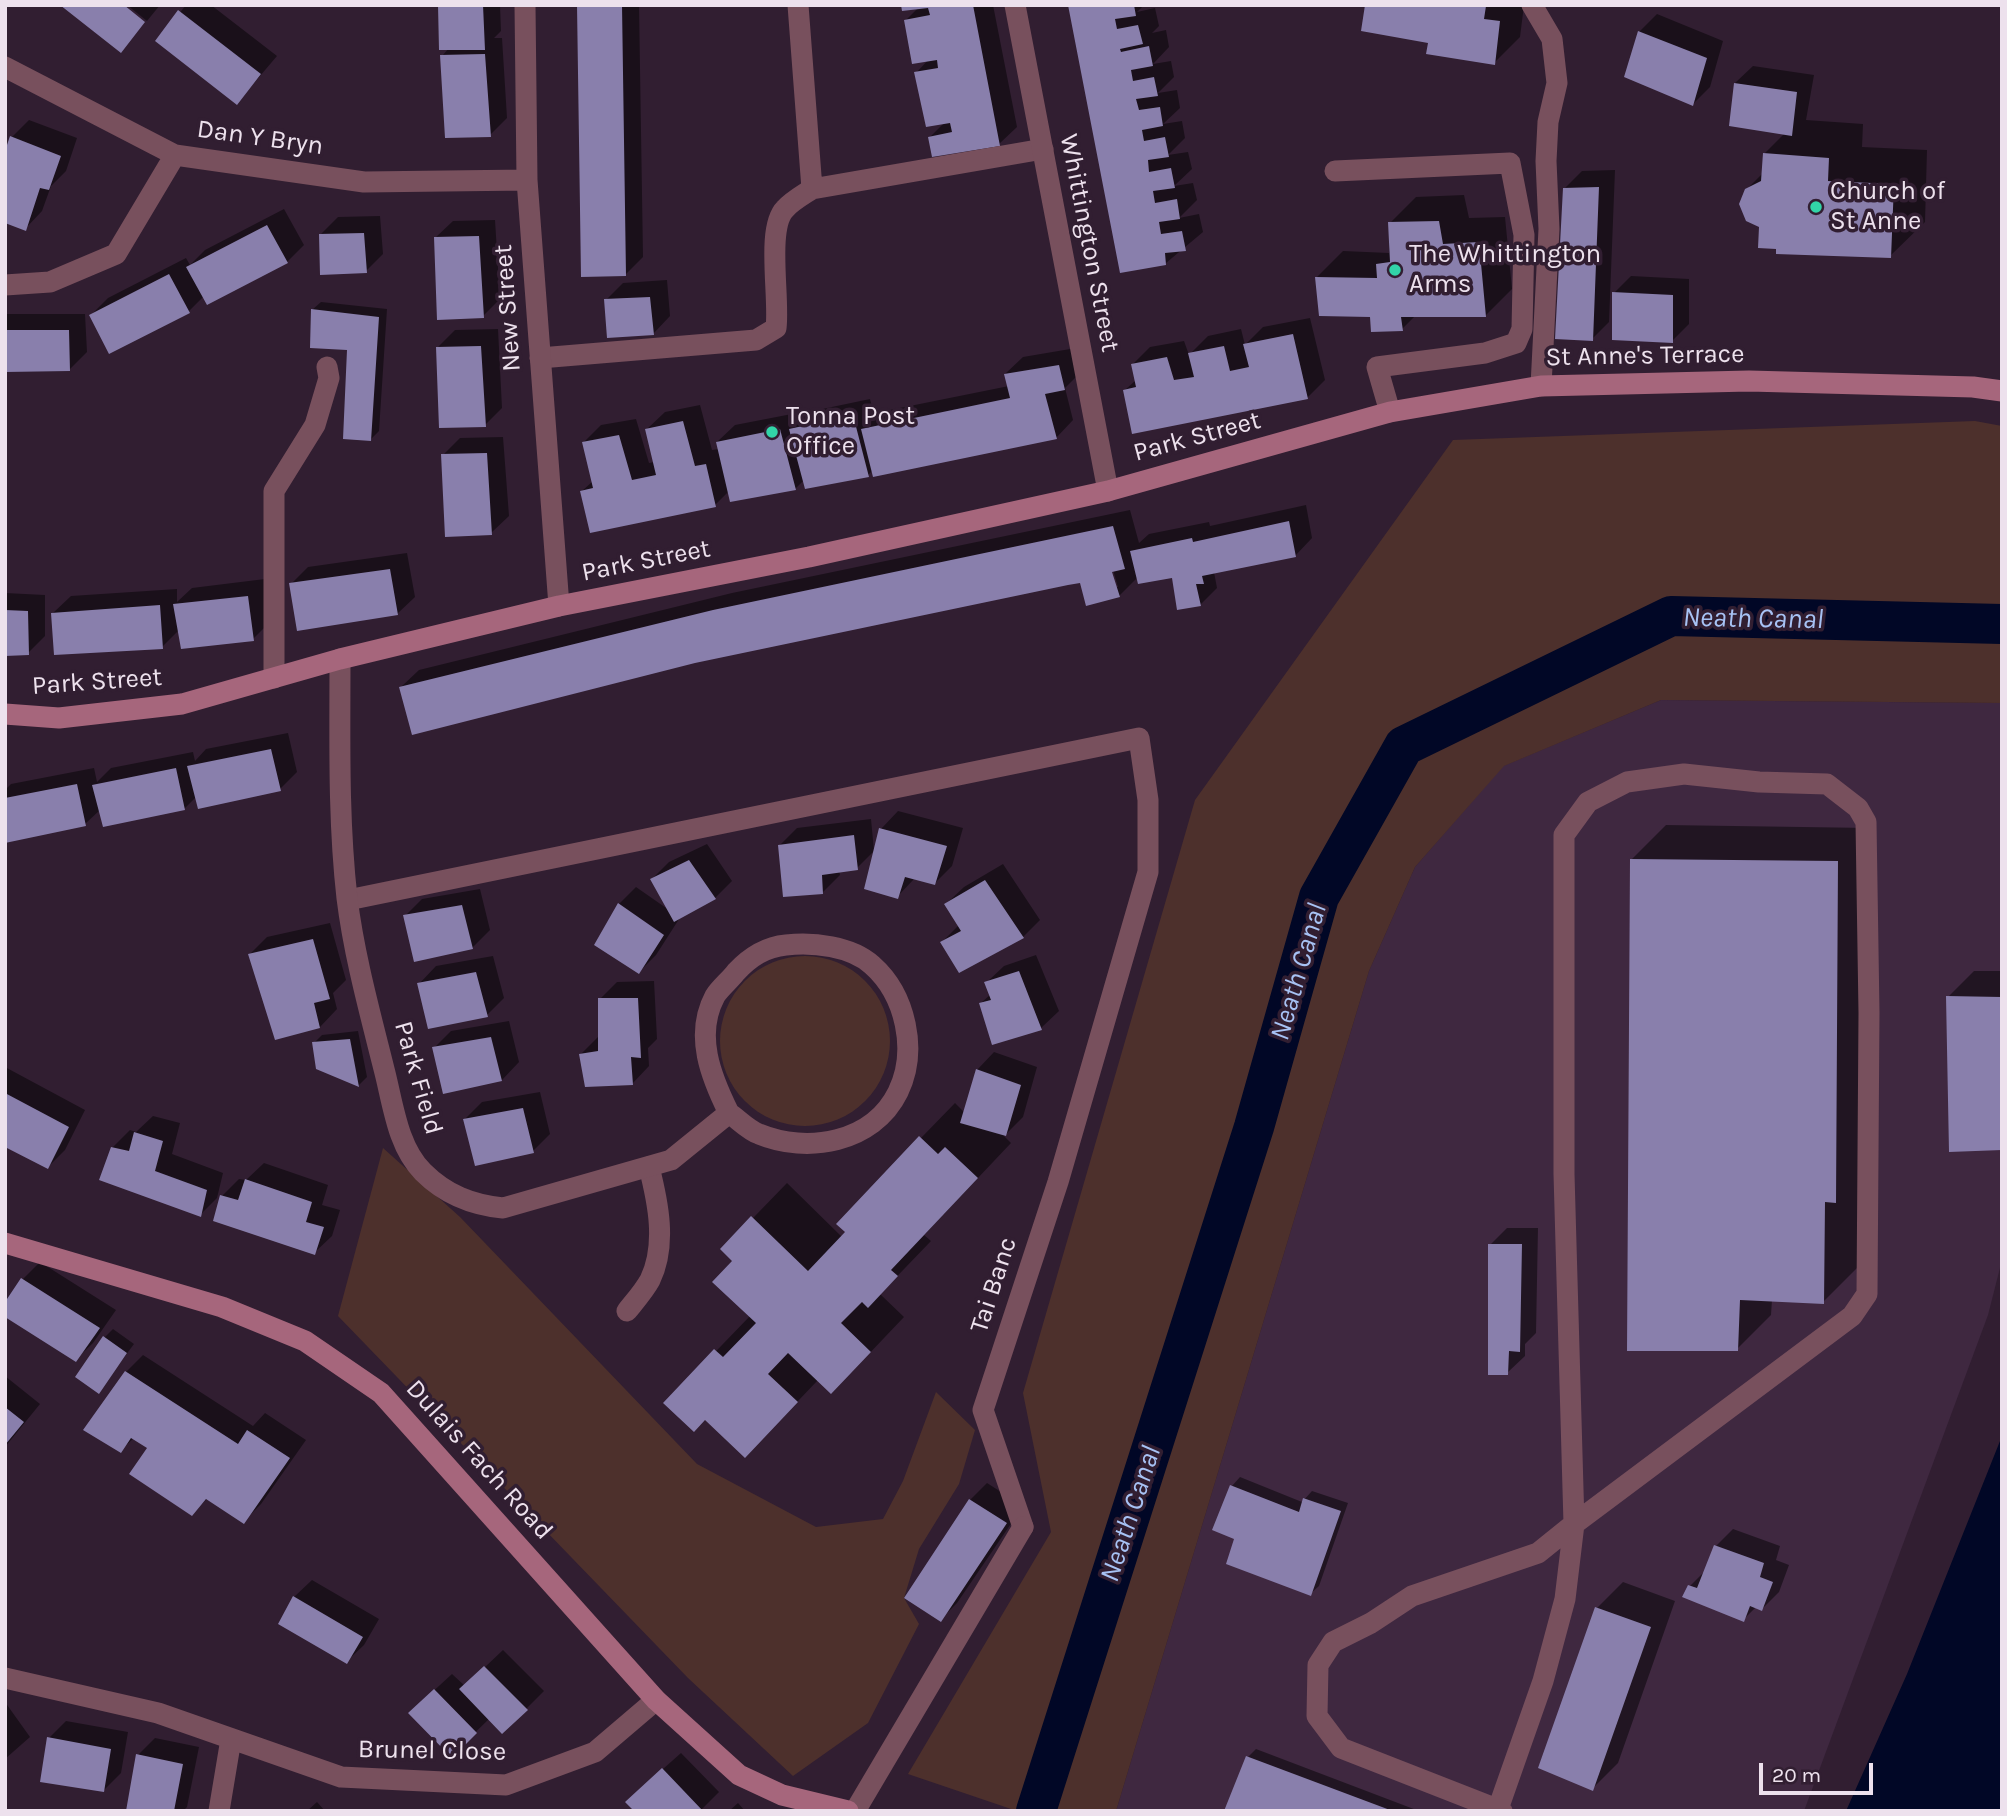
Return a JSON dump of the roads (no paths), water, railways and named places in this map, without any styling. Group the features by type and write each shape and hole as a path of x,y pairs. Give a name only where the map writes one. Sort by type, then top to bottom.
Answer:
{"main road":[{"name":"St Anne's Terrace","path":"1295,439 1390,412 1541,386 1749,381 1973,387 2002,391"},
{"name":"Park Street","path":"5,714 60,718 183,704 340,659 559,606 809,557 1108,491 1295,439"},
{"name":"Dulais Fach Road","path":"5,1243 222,1307 305,1341 381,1393 656,1700 739,1775 782,1796 848,1811"}],"street":[{"name":"New Street","path":"525,5 527,180 559,606"},
{"path":"798,5 812,189"},
{"name":"Whittington Street","path":"1015,5 1108,491"},
{"path":"1532,5 1552,38 1557,83 1548,122 1546,161 1549,229 1541,386"},
{"name":"Dan Y Bryn","path":"5,67 176,155 364,181 527,180"},
{"path":"540,358 756,340 776,328 779,308 775,239 783,210 812,189 1043,149"},
{"path":"5,285 50,282 116,254 176,155"},
{"path":"1335,171 1510,163 1524,235 1522,329 1516,343 1485,352 1377,367 1390,412"},
{"path":"274,678 275,491 315,425 328,378 327,367"},
{"name":"Park Field","path":"340,659 340,824 348,900 365,989 403,1142 422,1171 450,1193 474,1205 503,1208 671,1160 729,1112"},
{"name":"Tai Banc","path":"348,900 1139,738 1149,800 1148,872 1058,1182 983,1410 1023,1527 855,1811"},
{"path":"1574,1524 1564,1174 1564,835 1588,802 1627,782 1684,774 1759,782 1827,785 1858,808 1866,822 1869,1013 1867,1294 1852,1316 1574,1524 1538,1553 1412,1596 1371,1623 1333,1642 1318,1665 1317,1716 1341,1748 1500,1810 1543,1681 1565,1599 1574,1524"},
{"path":"785,945 832,946 872,964 896,997 907,1028 906,1066 897,1094 872,1123 844,1139 805,1146 758,1134 729,1112 708,1071 706,1029 715,996 752,955 785,945"},
{"path":"627,1311 650,1280 657,1258 658,1202 649,1167"},
{"name":"Brunel Close","path":"5,1678 158,1713 341,1777 506,1785 595,1752 656,1700"},
{"path":"219,1811 231,1739"}],"water":[{"path":"2002,1436 2002,1811 1846,1811 1907,1674"}],"waterway":[{"name":"Neath Canal","path":"1036,1811 1254,1127 1319,897 1404,746 1671,616 2002,624"}],"place":[{"name":"Church of St Anne","path":"1816,207"},
{"name":"The Whittington Arms","path":"1395,270"},
{"name":"Tonna Post Office","path":"772,432"}]}
